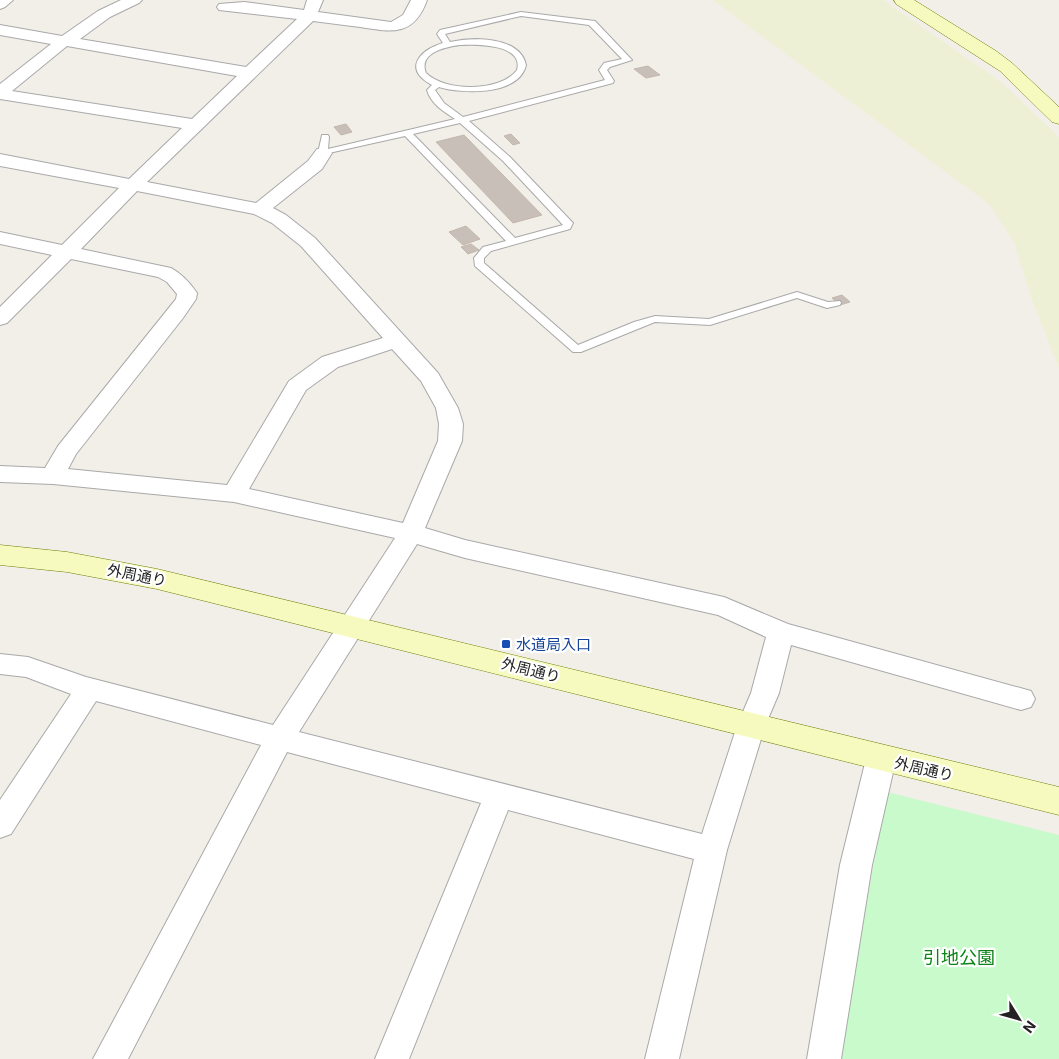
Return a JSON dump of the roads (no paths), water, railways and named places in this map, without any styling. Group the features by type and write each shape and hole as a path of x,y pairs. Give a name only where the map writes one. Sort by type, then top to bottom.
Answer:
{"street":[{"path":"0,4 5,0"},
{"path":"0,93 63,42 79,33 104,14 134,0"},
{"path":"0,319 308,16 315,0"},
{"path":"225,7 396,26 401,25 417,7 419,0"},
{"path":"902,0 1006,67 1059,118"},
{"path":"0,30 250,73"},
{"path":"0,93 196,125"},
{"path":"260,209 315,165 324,145"},
{"path":"0,160 260,209 279,219 308,242 430,378 442,395 451,424 450,441 411,533 279,739 110,1059"},
{"path":"0,238 164,272 174,278 187,293 186,299 66,451 53,476"},
{"path":"234,494 297,386 330,362 397,342"},
{"path":"0,474 53,476 234,494 411,533 465,549 724,607 781,632 1021,699"},
{"name":"外周通り","path":"0,555 67,562 157,579 881,759 1059,801"},
{"path":"662,1059 712,850 751,726 764,693 781,632"},
{"path":"0,664 28,667 90,688 279,739 712,850"},
{"path":"0,825 90,688"},
{"path":"824,1059 856,865 881,759"},
{"path":"392,1059 499,795"}],"lane":[{"path":"324,145 407,133 610,81 603,70 607,65 628,60 592,23 530,14 442,32 441,34 448,44"},
{"path":"466,42 497,44 510,49 518,55 522,63 521,70 514,78 488,88 470,89 437,84 426,78 420,70 420,62 425,55 448,44 466,42"},
{"path":"437,84 432,90 433,96 451,113 478,132 568,223 567,227 487,249 479,258 479,264 577,350 638,324 655,319 710,322 797,295 827,305 836,303"},
{"path":"407,133 513,242"}],"place":[{"name":"水道局入口","path":"506,644"}],"park label":[{"name":"引地公園","path":"959,957"}]}
